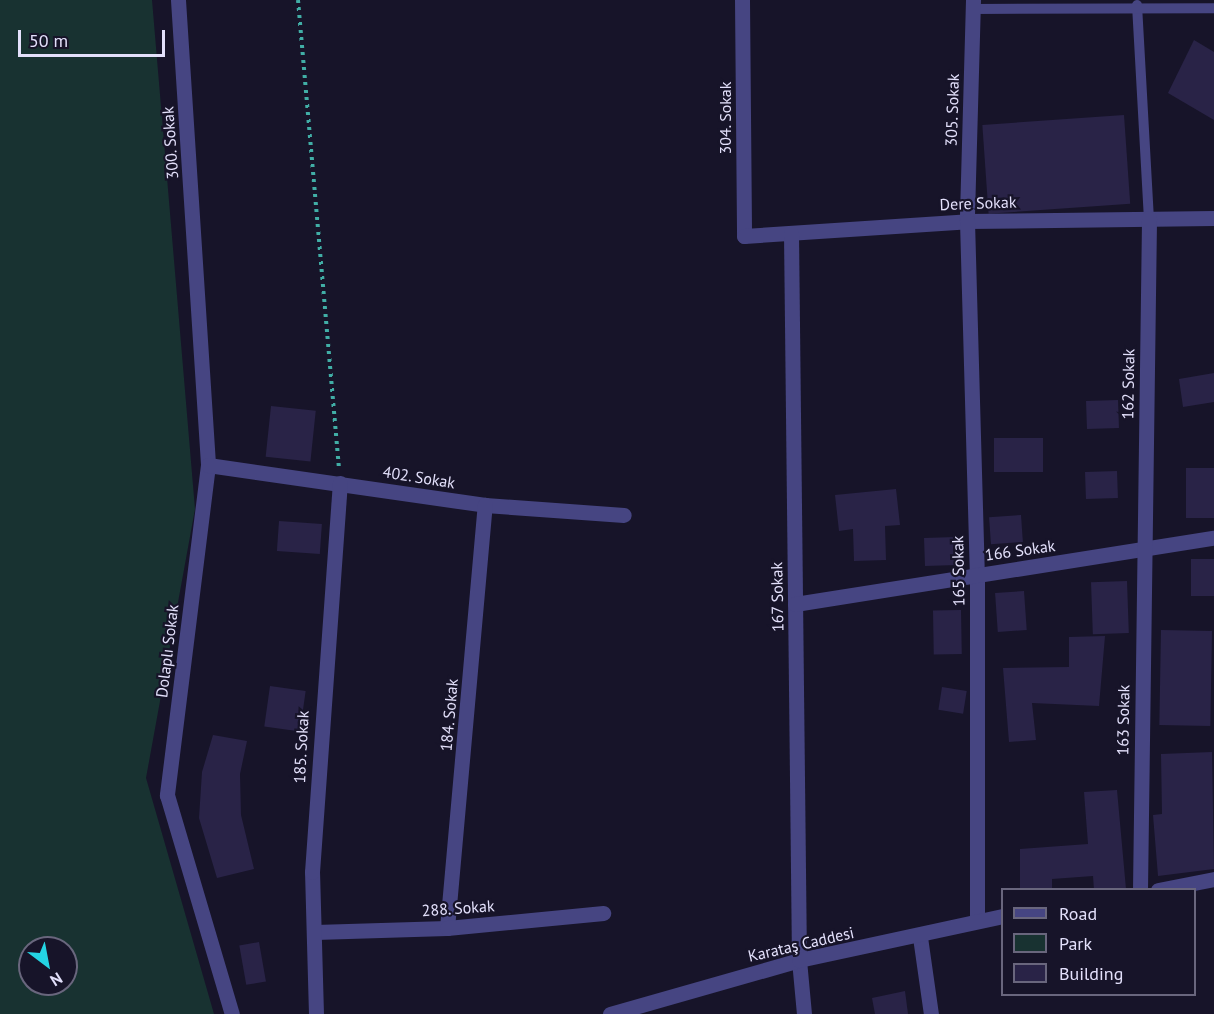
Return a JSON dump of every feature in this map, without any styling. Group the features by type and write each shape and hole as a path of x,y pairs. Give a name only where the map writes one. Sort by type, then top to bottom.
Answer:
{"street":[{"name":"300. Sokak","path":"178,0 197,283"},
{"name":"304. Sokak","path":"742,0 744,236"},
{"name":"305. Sokak","path":"968,220 973,4"},
{"name":"162 Sokak","path":"1143,551 1149,218"},
{"name":"Dere Sokak","path":"744,236 968,220 1214,218"},
{"name":"165 Sokak","path":"968,220 976,574 977,921"},
{"name":"167 Sokak","path":"791,233 799,960 804,1014"},
{"name":"Dolaplı Sokak","path":"197,283 208,465 167,795 232,1014"},
{"name":"402. Sokak","path":"208,465 485,505 624,515"},
{"name":"185. Sokak","path":"316,1014 312,873 320,723 340,483"},
{"name":"184. Sokak","path":"447,928 485,505"},
{"name":"166 Sokak","path":"795,603 976,574 1143,551 1214,538"},
{"name":"163 Sokak","path":"1140,888 1143,551"},
{"path":"1168,888 1214,879"},
{"name":"288. Sokak","path":"315,932 447,928 603,913"},
{"name":"Karataş Caddesi","path":"609,1014 799,960 920,937 1001,916"},
{"path":"920,937 931,1014"}],"lane":[{"path":"973,4 1214,8"},
{"path":"1137,5 1149,218"}],"path":[{"path":"298,0 340,483"}],"green space":[{"path":"0,0 152,0 195,509 146,778 214,1014 0,1014"}],"building":[{"path":"1194,40 1214,52 1214,120 1168,93"},
{"path":"1124,115 1130,204 989,214 982,125"},
{"path":"1214,373 1214,402 1183,407 1179,379"},
{"path":"1118,400 1119,428 1087,429 1086,401"},
{"path":"271,406 316,411 310,461 266,457"},
{"path":"994,438 1043,438 1043,472 994,472"},
{"path":"1186,468 1214,468 1214,518 1186,518"},
{"path":"1117,471 1118,498 1086,499 1085,472"},
{"path":"896,489 900,525 885,526 886,560 854,561 853,529 839,531 835,495"},
{"path":"1021,515 1023,542 991,544 989,517"},
{"path":"279,521 322,524 320,554 277,551"},
{"path":"956,537 957,565 925,566 924,538"},
{"path":"1191,559 1214,559 1214,596 1191,596"},
{"path":"1127,581 1129,633 1093,634 1091,582"},
{"path":"1024,591 1027,630 998,632 995,593"},
{"path":"933,610 961,610 962,654 934,654"},
{"path":"1161,630 1212,631 1210,726 1159,725"},
{"path":"1105,636 1099,706 1032,703 1036,740 1009,742 1003,668 1069,667 1069,637"},
{"path":"270,686 306,691 300,732 264,727"},
{"path":"942,687 967,691 963,714 938,710"},
{"path":"213,735 247,741 240,774 241,815 254,869 217,878 199,818 202,772"},
{"path":"1212,752 1214,869 1158,876 1153,815 1162,814 1161,754"},
{"path":"1117,790 1126,888 1094,888 1093,876 1052,879 1052,888 1020,888 1020,849 1088,844 1084,792"},
{"path":"259,942 266,981 246,985 239,945"},
{"path":"905,991 908,1014 875,1014 872,998"}]}
